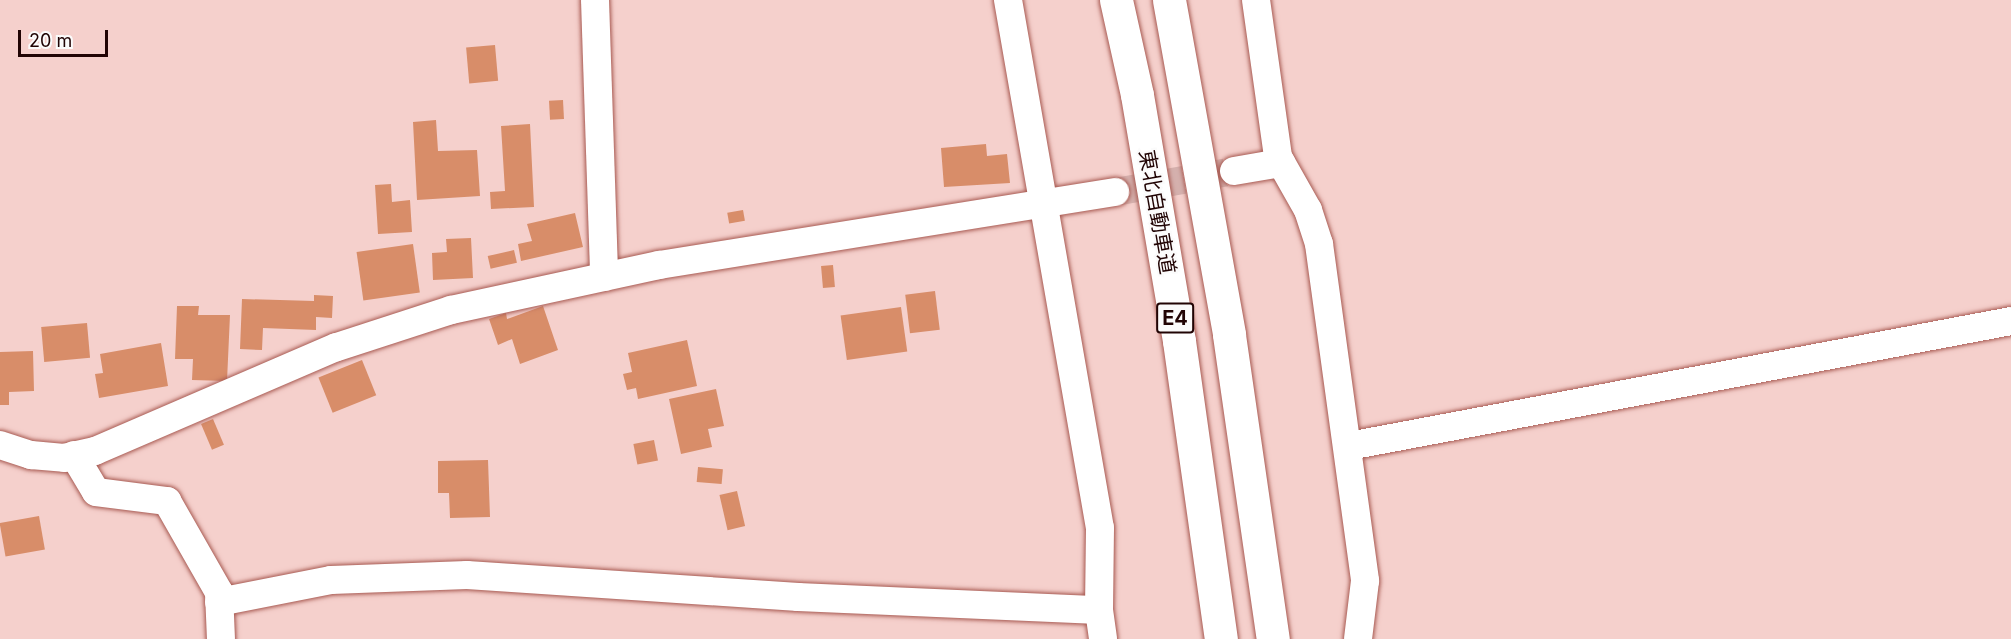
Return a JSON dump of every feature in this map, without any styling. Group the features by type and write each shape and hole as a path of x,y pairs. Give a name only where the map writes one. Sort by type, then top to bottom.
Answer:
{"highway":[{"name":"東北自動車道","path":"1116,0 1137,95 1179,341 1221,639"},
{"name":"E4","path":"1169,0 1227,323 1273,639"}],"street":[{"path":"595,0 604,277"},
{"path":"1008,0 1046,203 1100,528 1099,610 1102,639"},
{"path":"1256,0 1281,163 1316,229 1349,446 1365,581 1358,639"},
{"path":"1234,171 1281,163"},
{"path":"0,445 31,454 74,455 157,427 337,347 451,310 671,263 1115,192"},
{"path":"1349,446 2011,321"},
{"path":"74,455 96,492 167,501 219,592 221,639"},
{"path":"219,602 331,580 467,575 798,597 1099,610"}],"building":[{"path":"495,45 498,81 469,83 466,48"},
{"path":"563,100 564,119 550,120 549,101"},
{"path":"436,120 438,151 477,150 480,196 417,200 413,122"},
{"path":"530,124 534,207 491,209 490,192 505,191 501,126"},
{"path":"986,144 987,156 1007,154 1010,183 944,187 941,148"},
{"path":"391,184 392,202 410,200 412,232 378,234 375,185"},
{"path":"743,210 745,221 729,224 727,213"},
{"path":"575,213 583,247 521,261 518,244 532,241 527,224"},
{"path":"471,238 473,278 433,280 432,253 447,252 446,239"},
{"path":"413,244 420,293 363,300 357,252"},
{"path":"514,250 517,263 491,269 488,256"},
{"path":"833,265 835,287 823,288 821,266"},
{"path":"935,291 940,330 910,333 905,295"},
{"path":"314,295 333,296 332,318 316,317 316,330 263,328 262,350 240,349 242,299 314,301"},
{"path":"177,306 199,306 198,315 230,315 227,381 192,380 193,359 175,359"},
{"path":"543,306 558,350 520,364 512,339 498,345 489,319 506,313 507,319"},
{"path":"901,307 907,352 847,360 841,315"},
{"path":"87,323 90,358 44,362 41,327"},
{"path":"687,340 697,386 638,399 636,388 627,390 623,374 632,372 628,353"},
{"path":"161,343 168,386 99,398 95,374 103,373 100,354"},
{"path":"33,351 34,391 9,392 9,405 0,405 0,352"},
{"path":"362,360 376,395 333,413 318,378"},
{"path":"716,389 724,426 708,429 712,447 681,454 669,399"},
{"path":"213,419 224,445 212,450 201,424"},
{"path":"654,440 658,461 637,465 633,444"},
{"path":"488,460 490,517 450,518 449,493 438,493 438,461"},
{"path":"698,467 723,469 722,484 697,482"},
{"path":"737,491 745,526 728,530 719,495"},
{"path":"39,516 45,549 6,556 0,523"}],"tunnel":[{"path":"1115,192 1234,171"}]}
